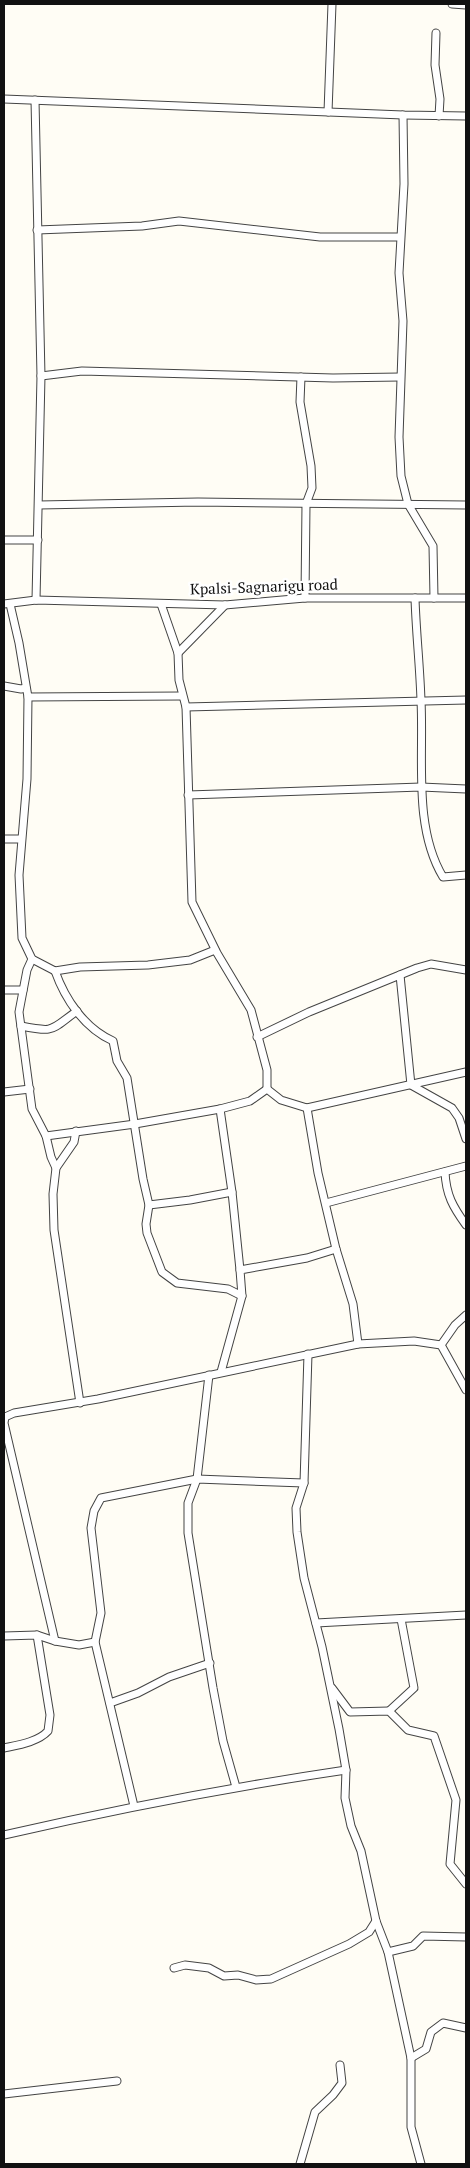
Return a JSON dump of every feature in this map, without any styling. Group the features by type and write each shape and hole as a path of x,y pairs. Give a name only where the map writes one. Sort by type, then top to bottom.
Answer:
{"street":[{"path":"328,112 332,4"},
{"path":"452,4 466,5"},
{"path":"436,33 435,65 440,100 439,116"},
{"path":"4,99 404,116 466,116"},
{"path":"35,100 41,376 36,600"},
{"path":"404,116 404,184 400,237 400,298 403,320 399,437 401,476 408,504 433,546 434,598"},
{"path":"37,230 142,226 179,221 320,237 400,237"},
{"path":"41,376 82,371 301,377 400,377"},
{"path":"301,377 300,402 311,466 312,488 306,504 305,598"},
{"path":"39,505 198,502 466,504"},
{"path":"4,540 38,540"},
{"name":"Kpalsi-Sagnarigu road","path":"7,604 36,600 225,605 305,598 466,598"},
{"path":"415,598 421,702 421,787 428,841 434,863 443,877 466,875"},
{"path":"7,604 19,643 28,697 27,779 19,874 22,938 32,959 54,971 80,967 148,965 190,960 215,950"},
{"path":"161,604 178,653 181,696 186,707 192,902 215,950 252,1010 257,1037 267,1070 268,1089 281,1100 307,1108 466,1072"},
{"path":"178,653 225,605"},
{"path":"4,686 26,688"},
{"path":"28,697 181,696"},
{"path":"186,707 466,700"},
{"path":"188,794 421,787 466,789"},
{"path":"4,839 21,839"},
{"path":"32,959 27,970 19,1012 35,1118 46,1136 51,1158 56,1168"},
{"path":"257,1037 309,1012 431,964 466,970"},
{"path":"54,971 62,991 88,1024 102,1036 113,1041 118,1061 127,1078 149,1205 146,1224 147,1233 162,1272 177,1283 228,1289 242,1296"},
{"path":"400,975 411,1085"},
{"path":"4,990 23,990"},
{"path":"21,1026 45,1031 62,1024 77,1010"},
{"path":"411,1085 452,1108 459,1118 466,1139"},
{"path":"4,1092 30,1089"},
{"path":"46,1136 135,1124 220,1109 250,1101 268,1089"},
{"path":"307,1108 336,1249 353,1304 358,1344"},
{"path":"220,1109 232,1192 242,1296 221,1372"},
{"path":"76,1131 74,1142 56,1168 53,1194 54,1230 80,1403"},
{"path":"326,1204 466,1166"},
{"path":"445,1172 446,1189 454,1209 466,1225"},
{"path":"149,1205 232,1192"},
{"path":"240,1270 307,1258 336,1249"},
{"path":"441,1345 455,1325 466,1315"},
{"path":"55,1641 4,1423 5,1415 80,1403 358,1344 414,1341 441,1345"},
{"path":"441,1345 466,1390"},
{"path":"308,1354 304,1483 296,1508 297,1532 304,1578 330,1686 346,1770 345,1798 351,1826 362,1851 376,1921 388,1952 411,2058 410,2127 421,2164"},
{"path":"209,1375 197,1479 188,1503 188,1533 223,1741 236,1786"},
{"path":"134,1806 95,1642 101,1613 92,1528 94,1511 102,1498 197,1479 304,1483"},
{"path":"316,1623 466,1615"},
{"path":"330,1686 350,1712 389,1711 414,1688 401,1619"},
{"path":"4,1636 36,1635 79,1646 95,1642"},
{"path":"4,1748 44,1736 48,1731 50,1715 36,1635"},
{"path":"110,1703 138,1693 169,1677 210,1663"},
{"path":"389,1711 408,1730 434,1736 456,1800 450,1864 466,1884"},
{"path":"4,1835 134,1806 236,1786 346,1770"},
{"path":"174,1968 185,1965 209,1968 224,1976 238,1975 256,1980 271,1979 349,1944 369,1932 376,1921"},
{"path":"388,1952 413,1946 423,1936 466,1937"},
{"path":"411,2058 426,2049 432,2032 443,2023 466,2028"},
{"path":"300,2164 315,2112 333,2095 342,2083 340,2065"},
{"path":"4,2094 118,2081"}]}
